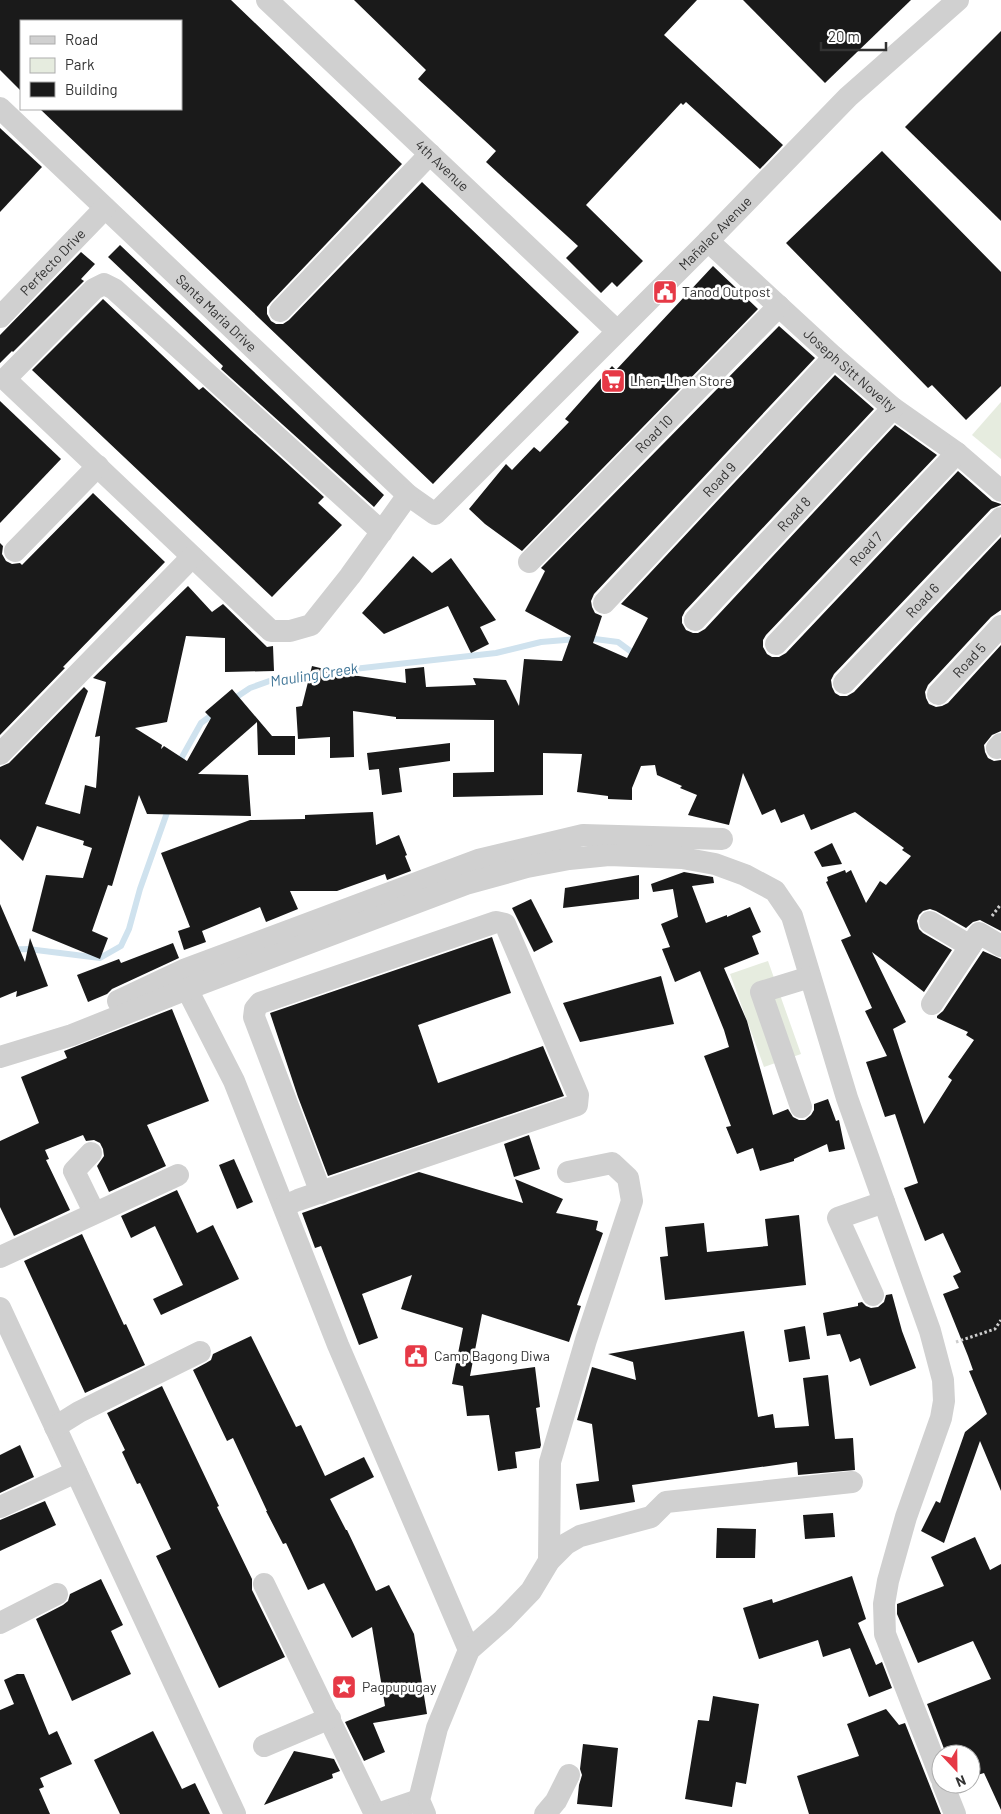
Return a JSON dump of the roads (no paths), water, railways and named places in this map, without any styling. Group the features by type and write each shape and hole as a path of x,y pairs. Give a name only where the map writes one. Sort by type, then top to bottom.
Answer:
{"street":[{"name":"4th Avenue","path":"266,0 617,331"},
{"name":"Mañalac Avenue","path":"435,514 708,241 848,97 958,0"},
{"name":"Santa Maria Drive","path":"0,108 408,495 435,514"},
{"path":"280,311 430,154"},
{"name":"Perfecto Drive","path":"0,317 105,208"},
{"name":"Joseph Sitt Novelty","path":"708,241 834,357 893,408 957,453 1001,491"},
{"path":"382,532 114,289 104,284 94,289 5,379 271,632 290,631 311,625 382,532 408,495"},
{"name":"Road 10","path":"529,562 779,306"},
{"name":"Road 9","path":"604,603 834,357"},
{"name":"Road 8","path":"695,620 893,408"},
{"name":"Road 7","path":"776,644 957,453"},
{"path":"15,550 98,466"},
{"name":"Road 6","path":"844,683 1001,518"},
{"path":"0,754 192,557"},
{"name":"Road 5","path":"938,694 1001,626"},
{"path":"0,1041 78,1020 186,969 478,860 583,835 722,839"},
{"path":"0,1057 72,1035 466,884 527,866 569,859 609,856 682,858 715,864 759,881 775,891 792,916 847,1098 935,1348 944,1380 944,1401 941,1418 904,1526 888,1582 884,1604 885,1634 931,1753"},
{"path":"284,1206 577,1105 578,1095 504,924 496,922 260,1003 254,1009 254,1017 321,1193"},
{"path":"930,922 970,946"},
{"path":"932,1004 979,933 1001,946"},
{"path":"801,1107 761,992 810,977"},
{"path":"188,989 234,1081 338,1344 469,1650"},
{"path":"91,1153 74,1171 94,1212"},
{"path":"549,1561 550,1462 586,1340 632,1201 628,1178 612,1163 568,1172"},
{"path":"0,1258 178,1174"},
{"path":"873,1295 838,1218 884,1202"},
{"path":"0,1308 235,1814"},
{"path":"55,1427 79,1412 200,1352"},
{"path":"0,1507 76,1472"},
{"path":"264,1584 376,1814 422,1807 437,1728 469,1650 503,1620 531,1591 549,1561 566,1544 580,1536 651,1517 666,1502 852,1482"},
{"path":"0,1623 57,1594"},
{"path":"264,1746 330,1718"},
{"path":"545,1814 556,1801 569,1775"},
{"path":"947,1794 956,1814"}],"waterway":[{"name":"Mauling Creek","path":"587,638 618,642 637,656"},
{"name":"Mauling Creek","path":"327,672 496,653 541,642 577,639"},
{"name":"Mauling Creek","path":"232,700 250,688 275,679 317,674"},
{"name":"Mauling Creek","path":"180,766 182,757 201,723 216,712"},
{"name":"Mauling Creek","path":"0,950 28,949 100,958 121,946 129,929 140,889 169,807"}],"place":[{"name":"Tanod Outpost","path":"665,292"},
{"name":"Lhen-Lhen Store","path":"613,381"},
{"name":"Camp Bagong Diwa","path":"416,1356"},
{"name":"Pagpupugay","path":"344,1687"}]}
